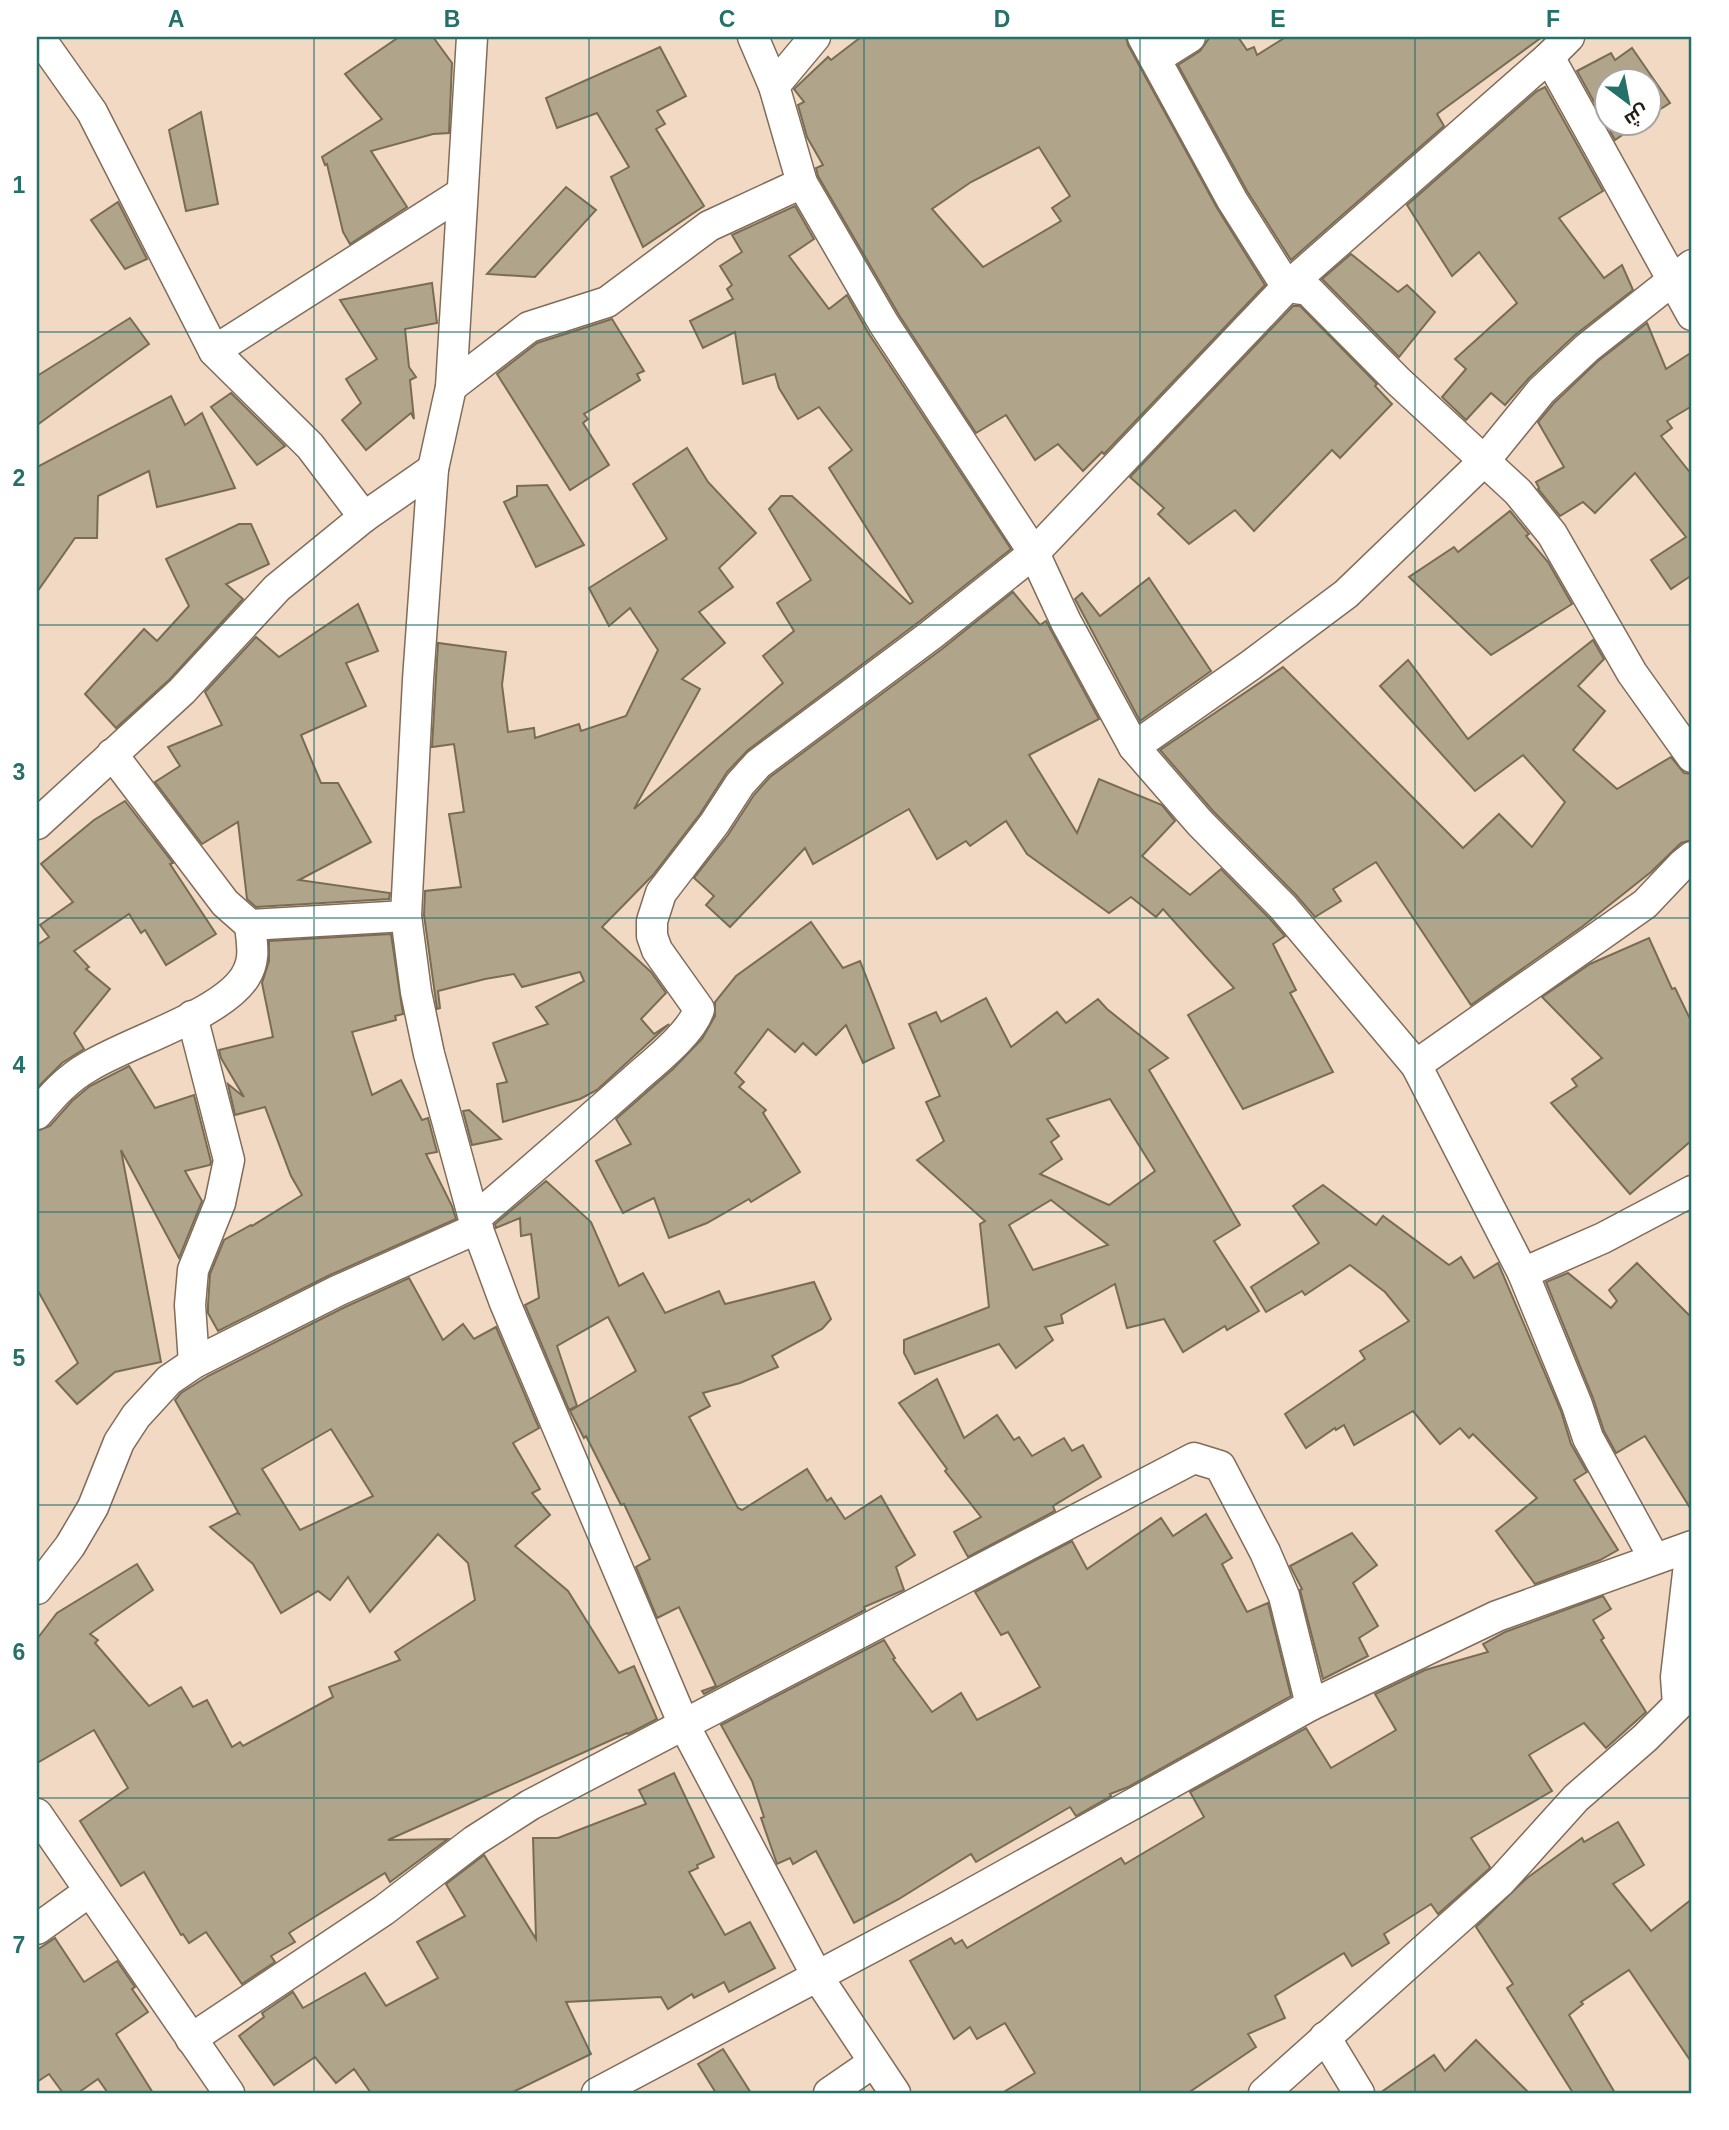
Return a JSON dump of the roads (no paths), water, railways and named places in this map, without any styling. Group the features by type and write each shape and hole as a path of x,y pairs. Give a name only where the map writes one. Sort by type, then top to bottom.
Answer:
{"street":[{"path":"39,37 92,113 214,351 310,446 364,517"},
{"path":"471,37 451,387 433,469 418,680 406,916 416,992 429,1054 476,1224 505,1303 684,1725 817,1976 895,2093"},
{"path":"753,37 774,86 802,183 884,324 1034,553 1066,622 1134,747 1200,823 1283,907 1416,1065 1523,1273 1588,1437 1654,1558"},
{"path":"774,86 815,37"},
{"path":"1190,37 1149,48 1232,201 1287,287 1308,290 1398,381 1518,492 1552,534 1632,673 1692,757"},
{"path":"37,1589 70,1546 93,1507 119,1442 136,1416 169,1380 194,1363 476,1224 671,1046 697,1017 699,1009 657,950 652,921 661,893 714,824 740,784 758,764 920,643 1034,553 1287,287 1559,47 1683,272 1692,315"},
{"path":"451,387 529,327 607,302 709,226 802,183"},
{"path":"214,351 463,193"},
{"path":"1134,747 1346,594 1485,460 1541,391 1587,348 1683,272"},
{"path":"37,824 182,691 277,588 364,517 433,469"},
{"path":"37,1114 67,1081 89,1066 192,1016 236,990 247,975 254,958 250,925 225,903 112,754"},
{"path":"1416,1065 1645,904 1692,858"},
{"path":"250,925 406,916"},
{"path":"192,1016 229,1160 220,1203 193,1270 190,1305 194,1363"},
{"path":"1523,1273 1603,1238 1692,1191"},
{"path":"191,2039 384,1910 474,1841 530,1805 1194,1458 1220,1466 1265,1552 1284,1596 1311,1704"},
{"path":"597,2093 942,1910 1311,1704 1497,1616 1692,1546 1676,1677 1678,1705 1646,1738 1576,1798 1501,1881 1264,2093"},
{"path":"37,1814 229,2093"},
{"path":"37,1929 90,1891"},
{"path":"1325,2037 1359,2093"},
{"path":"829,2093 874,2062"}]}
